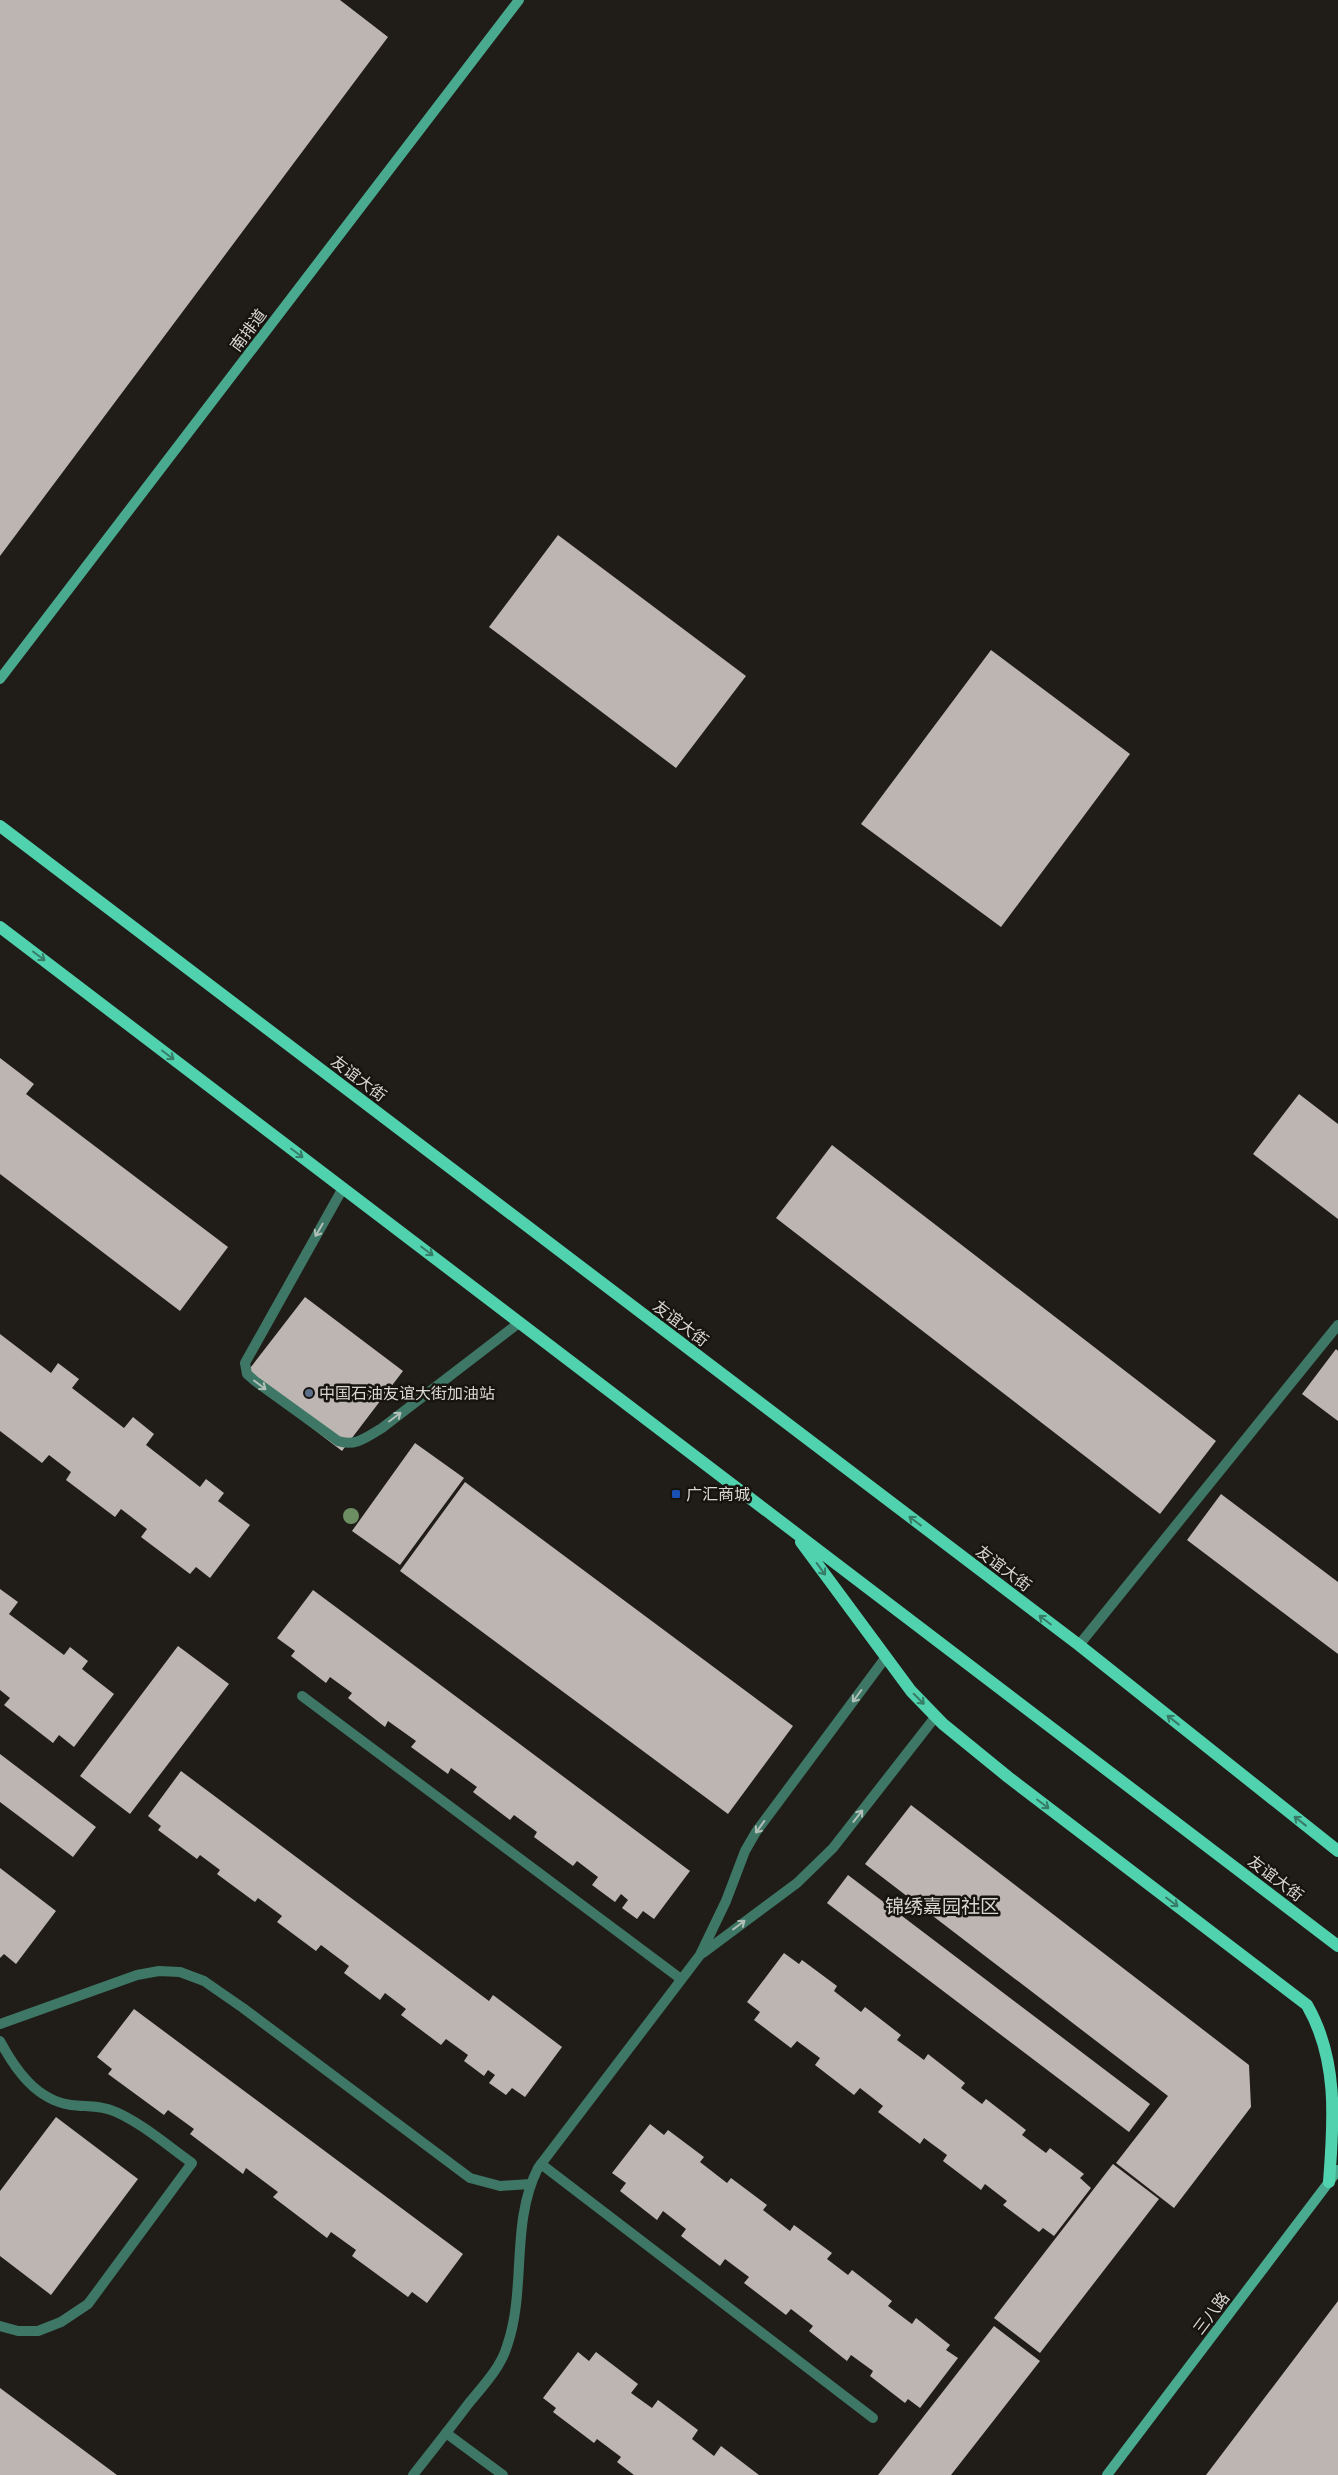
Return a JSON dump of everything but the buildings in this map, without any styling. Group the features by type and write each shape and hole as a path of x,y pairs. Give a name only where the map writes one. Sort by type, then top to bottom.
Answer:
{"main road":[{"name":"友谊大街","path":"0,826 1079,1645 1338,1852"},
{"name":"友谊大街","path":"0,927 1338,1946"},
{"path":"792,1530 911,1691 936,1716 1008,1777 1307,2005 1320,2022 1331,2048 1337,2081 1329,2182"}],"street":[{"name":"南排道","path":"0,679 519,0"},
{"path":"343,1188 245,1363 247,1374 255,1381 338,1441 348,1445 361,1441 382,1428 520,1322"},
{"path":"1079,1645 1338,1325"},
{"path":"414,2475 484,2384 507,2348 513,2321 522,2215 530,2184 541,2164 700,1955 726,1901 745,1851 756,1832 886,1657"},
{"path":"302,1696 681,1979"},
{"path":"700,1955 816,1866 833,1848 936,1716"},
{"path":"0,2024 137,1975 159,1971 180,1972 193,1976 244,2008 470,2178 500,2186 530,2184"},
{"path":"0,2040 20,2076 51,2098 69,2105 98,2107 115,2112 137,2124 192,2163 88,2304 61,2322 38,2331 18,2331 0,2326"},
{"path":"541,2164 873,2418"},
{"name":"三八路","path":"1107,2475 1338,2170"},
{"path":"446,2432 504,2475"}],"place":[{"name":"中国石油友谊大街加油站","path":"309,1393"},
{"name":"广汇商城","path":"676,1494"}],"district":[{"name":"锦绣嘉园社区","path":"942,1906"}]}
